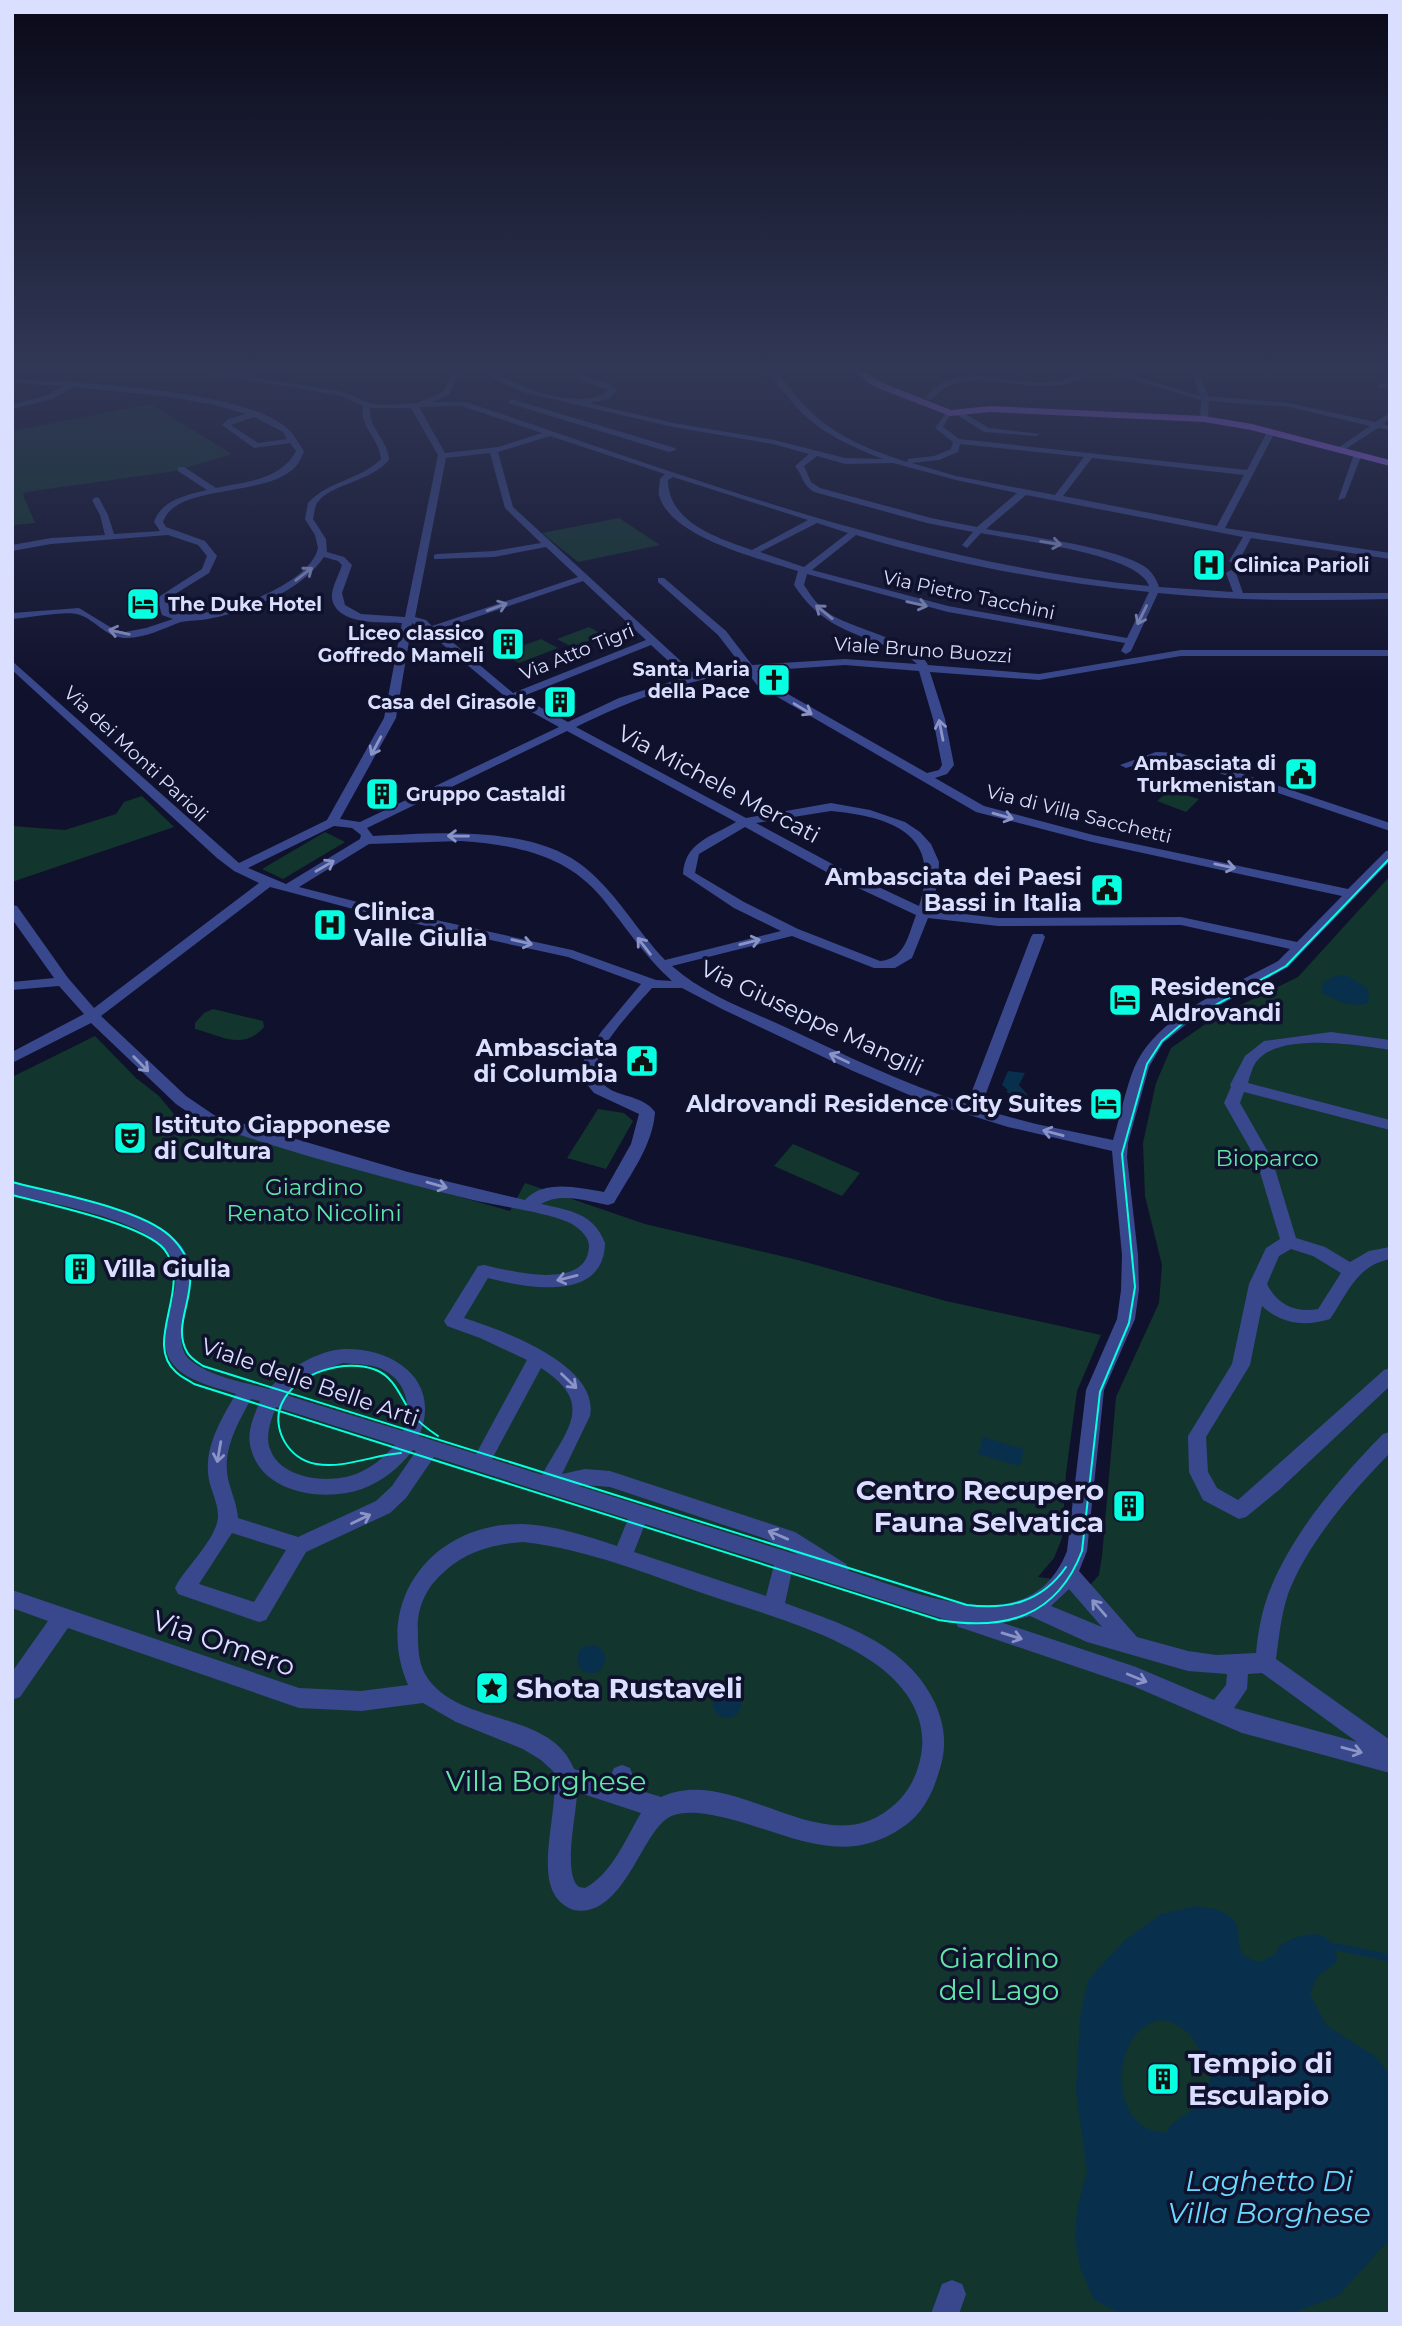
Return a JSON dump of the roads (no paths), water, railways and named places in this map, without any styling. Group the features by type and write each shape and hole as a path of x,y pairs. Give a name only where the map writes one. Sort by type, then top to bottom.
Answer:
{"street":[{"path":"195,479 214,491"},
{"path":"166,533 158,522 164,509 183,499 264,479"},
{"path":"12,617 79,611 121,635 148,631 184,618 216,615 249,604 300,578 313,567 322,553 320,537 309,517 313,503 331,489 356,479"},
{"path":"238,869 332,822 390,718 405,628 411,618 438,479"},
{"path":"500,479 507,506 654,639 693,678"},
{"name":"Via Pietro Tacchini","path":"666,479 663,481 663,492 680,518 712,537 804,571 857,588 953,612 1039,628 1130,640"},
{"path":"689,479 909,548 1002,568 1155,590 1239,595 1390,596"},
{"path":"806,479 807,483 822,491 930,521 1123,559 1146,572 1155,590"},
{"path":"971,479 1248,535 1390,556"},
{"path":"1057,498 1072,479"},
{"path":"1220,529 1248,479"},
{"path":"1341,498 1349,479"},
{"path":"967,545 979,530 1025,491"},
{"path":"96,500 110,537"},
{"path":"752,552 816,520"},
{"path":"855,532 804,571 799,577 800,587 823,612 847,628 915,656 925,667 948,765 943,772 924,778"},
{"path":"12,548 51,541 166,533 200,542 209,548 212,556 210,565 203,573 162,598 164,611 184,618"},
{"path":"1234,561 1248,535"},
{"path":"437,557 494,554 548,544"},
{"path":"322,553 341,559 347,565 338,595 339,604 345,610 373,619 411,618"},
{"path":"1231,573 1239,595"},
{"path":"406,633 433,630 586,577"},
{"name":"Via di Villa Sacchetti","path":"661,580 722,633 761,683 976,807 1008,818 1352,894"},
{"path":"1120,663 1155,590"},
{"name":"Via Michele Mercati","path":"411,618 433,630 479,673 512,696 846,877 923,913 998,922 1181,921 1301,947"},
{"name":"Via Atto Tigri","path":"512,696 654,639"},
{"name":"Viale Bruno Buozzi","path":"288,888 363,834 567,726 631,697 693,678 749,669 831,662 1039,677 1186,653 1390,653"},
{"name":"Via dei Monti Parioli","path":"12,664 238,869 267,883 376,911 572,954 649,983"},
{"path":"1126,765 1156,755 1177,755 1390,827"},
{"path":"831,807 886,819 910,829 925,843 932,879 923,913 905,958 890,965 879,965 793,932 739,905 689,874 690,860 694,852 745,822 831,807"},
{"name":"Via Giuseppe Mangili","path":"332,822 363,834 468,836 504,840 539,850 592,879 661,965 684,983 887,1081 972,1111 1069,1137 1120,1147"},
{"path":"1031,1607 1052,1593 1068,1573 1079,1541 1095,1390 1124,1324 1130,1294 1120,1147 1142,1067 1158,1040 1183,1020 1272,972 1301,947 1390,854"},
{"path":"12,1058 92,1016 126,993 267,883"},
{"path":"12,909 62,981 92,1016 161,1083 209,1119 440,1186 576,1219 588,1229 597,1242 597,1252 592,1264 582,1274 565,1281 511,1278 484,1270 453,1321 497,1336 537,1358 575,1385 583,1407 579,1421 546,1485"},
{"path":"661,965 793,932"},
{"path":"972,1111 1038,937"},
{"path":"12,986 62,981"},
{"path":"528,1207 542,1193 560,1192 608,1199 648,1122 647,1112 637,1104 598,1088 590,1078 589,1064 618,1019 649,983 666,986 684,983"},
{"path":"1289,1242 1264,1159 1232,1103 1237,1085 1250,1059 1269,1044 1331,1037 1390,1046"},
{"path":"1237,1085 1390,1125"},
{"name":"Viale delle Belle Arti","path":"12,1188 131,1221 166,1240 177,1253 183,1270 182,1294 172,1340 175,1355 192,1372 953,1613 998,1616 1031,1607"},
{"path":"1350,1270 1312,1248 1289,1242 1272,1252 1258,1284 1241,1364 1197,1436 1199,1472 1210,1494 1239,1511 1390,1375"},
{"path":"1258,1284 1263,1295 1278,1310 1294,1317 1317,1316 1324,1314 1336,1300 1350,1270 1370,1256 1390,1253"},
{"path":"344,1356 378,1360 401,1372 415,1392 418,1420 409,1442 384,1469 361,1480 334,1486 298,1482 270,1465 258,1438 260,1417 270,1397 286,1380 318,1362 344,1356"},
{"path":"480,1464 537,1358"},
{"path":"247,1390 229,1423 217,1457 227,1523 185,1588 259,1613 299,1546 383,1507 399,1492 429,1448"},
{"path":"1265,1663 1268,1629 1278,1594 1291,1564 1373,1456 1390,1440"},
{"name":"Viale delle Belle Arti","path":"546,1485 579,1478 604,1478 722,1514 788,1538 858,1582"},
{"path":"622,1558 639,1515"},
{"path":"227,1523 299,1546"},
{"path":"523,1533 564,1539 774,1608 848,1637 885,1659 912,1682 930,1717 935,1754 921,1794 899,1816 872,1833 842,1837 810,1833 711,1803 675,1802 659,1808 612,1881 589,1900 576,1899 565,1892 560,1878 566,1777 561,1764 540,1746 463,1715 424,1693 409,1659 407,1622 422,1582 448,1556 481,1540 502,1534 523,1533"},
{"path":"774,1608 785,1559"},
{"path":"1068,1573 1129,1642"},
{"name":"Via Omero","path":"12,1599 299,1698 361,1702 424,1693"},
{"path":"1031,1607 1087,1633 1129,1642 1188,1661 1238,1665 1265,1663 1390,1753"},
{"path":"953,1613 984,1628 1136,1677 1261,1727 1390,1762"},
{"path":"12,1690 63,1617"},
{"path":"1218,1712 1236,1689 1238,1665"},
{"path":"566,1777 618,1785 659,1808"}],"water":[{"path":"1338,975 1348,976 1368,989 1369,1002 1351,1004 1321,992 1324,981"},
{"path":"1008,1071 1025,1073 1019,1085 1033,1101 1028,1103 1024,1099 1017,1102 1006,1091 1008,1090 1002,1085"},
{"path":"983,1437 1024,1449 1020,1466 978,1454"},
{"path":"591,1645 601,1649 605,1659 601,1669 591,1673 581,1669 577,1659 581,1649"},
{"path":"727,1690 737,1694 741,1704 737,1714 727,1718 717,1714 713,1704 717,1694"},
{"name":"Laghetto Di Villa Borghese","path":"1196,1906 1224,1913 1236,1925 1243,1954 1259,1962 1276,1954 1277,1948 1286,1942 1306,1935 1324,1936 1331,1941 1337,1962 1317,1977 1310,1994 1326,2025 1376,2057 1390,2075 1390,2239 1338,2296 1289,2314 1122,2314 1094,2300 1080,2267 1075,2239 1077,2210 1087,2171 1076,2092 1080,2018 1088,1980 1125,1940 1161,1914","holes":["1162,2020 1172,2023 1194,2040 1211,2076 1210,2082 1202,2086 1197,2106 1172,2124 1166,2132 1146,2128 1133,2116 1124,2099 1122,2079 1124,2058 1132,2040 1144,2027"]}],"waterway":[{"path":"1337,1947 1390,1958"}],"tram line":[{"path":"280,1411 939,1620 986,1623 1026,1614 1043,1605 1058,1591 1082,1551 1100,1392 1129,1323 1135,1287 1122,1154 1147,1064 1162,1041 1183,1023 1286,966 1390,858"},
{"path":"12,1182 118,1210 138,1217 170,1236 183,1252 189,1267 190,1282 182,1325 182,1338 188,1354 203,1366 289,1393"},
{"path":"12,1195 116,1223 153,1240 164,1249 172,1264 174,1280 165,1330 167,1360 178,1374 194,1384 280,1411"},
{"path":"289,1393 299,1383 323,1370 351,1366 376,1370 389,1378 416,1418 438,1436"},
{"path":"280,1411 289,1393"},
{"path":"289,1393 967,1605 996,1606 1023,1601 1046,1588 1066,1567"},
{"path":"280,1411 278,1423 284,1441 290,1450 306,1461 337,1465 401,1453"}],"place":[{"name":"Clinica Parioli","path":"1209,565"},
{"name":"The Duke Hotel","path":"143,604"},
{"name":"Liceo classico Goffredo Mameli","path":"508,644"},
{"name":"Santa Maria della Pace","path":"774,680"},
{"name":"Casa del Girasole","path":"560,702"},
{"name":"Ambasciata di Turkmenistan","path":"1301,774"},
{"name":"Gruppo Castaldi","path":"382,794"},
{"name":"Ambasciata dei Paesi Bassi in Italia","path":"1107,890"},
{"name":"Clinica Valle Giulia","path":"330,925"},
{"name":"Residence Aldrovandi","path":"1125,1000"},
{"name":"Ambasciata di Columbia","path":"642,1061"},
{"name":"Aldrovandi Residence City Suites","path":"1106,1104"},
{"name":"Istituto Giapponese di Cultura","path":"130,1138"},
{"name":"Villa Giulia","path":"80,1269"},
{"name":"Centro Recupero Fauna Selvatica","path":"1129,1506"},
{"name":"Shota Rustaveli","path":"492,1688"},
{"name":"Tempio di Esculapio","path":"1163,2079"}],"park label":[{"name":"Bioparco","path":"1267,1158"},
{"name":"Giardino Renato Nicolini","path":"314,1200"},
{"name":"Villa Borghese","path":"546,1781"},
{"name":"Giardino del Lago","path":"999,1974"}]}
